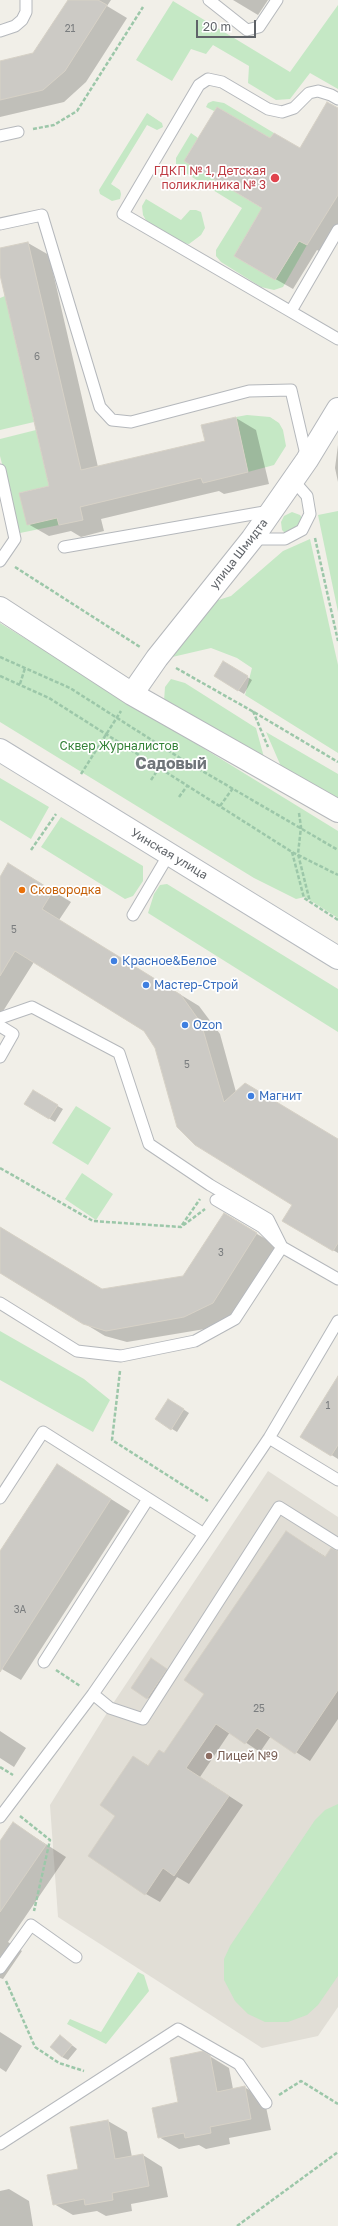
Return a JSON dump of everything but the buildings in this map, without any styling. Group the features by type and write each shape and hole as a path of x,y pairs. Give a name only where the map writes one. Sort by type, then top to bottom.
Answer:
{"street":[{"name":"улица Шмидта","path":"132,694 156,658 252,539 307,460 338,409"},
{"path":"0,608 132,694 338,811"},
{"name":"Уинская улица","path":"0,750 338,958"}],"lane":[{"path":"0,31 15,26 22,20 26,12 26,0"},
{"path":"209,0 247,30 259,27 277,0"},
{"path":"338,99 331,95 318,92 309,93 294,108 282,112 268,110 222,82 208,78 199,85 123,214 338,339"},
{"path":"0,136 18,132"},
{"path":"0,224 42,215 100,407 112,420 131,422 249,391 291,390 307,460"},
{"path":"291,311 338,230"},
{"path":"0,470 15,539 0,561"},
{"path":"252,539 285,539 302,530 310,514 307,496 293,480"},
{"path":"64,547 272,511"},
{"path":"133,916 169,854"},
{"path":"0,1018 32,1007 119,1053 149,1144 210,1184 268,1219 282,1247"},
{"path":"0,1026 13,1034 0,1057"},
{"path":"216,1200 262,1227 282,1247 338,1279"},
{"path":"0,1303 77,1351 121,1356 195,1341 235,1319 282,1247"},
{"path":"0,1817 93,1694 204,1534 269,1438 338,1321"},
{"path":"0,1498 43,1432 204,1534"},
{"path":"269,1438 338,1480"},
{"path":"44,1662 148,1499"},
{"path":"93,1694 110,1708 143,1719 279,1507 338,1544"},
{"path":"0,1968 31,1925 76,1957"},
{"path":"0,2144 178,2029 239,2064 266,2103"}],"path":[{"path":"18,132 54,125 77,111 143,7"},
{"path":"310,514 338,641"},
{"path":"0,657 70,688 180,758 338,850"},
{"path":"20,684 25,668"},
{"path":"0,676 49,698 107,733 159,768 292,852 338,875"},
{"path":"81,774 132,694"},
{"path":"151,780 159,768"},
{"path":"179,797 187,786"},
{"path":"220,806 232,788"},
{"path":"31,850 56,814"},
{"path":"292,852 304,898 338,920"},
{"path":"298,854 310,902"},
{"path":"0,1168 93,1221 181,1227 216,1200"},
{"path":"181,1227 210,1184"},
{"path":"121,1356 112,1440 221,1509"},
{"path":"44,1662 93,1694"},
{"path":"7,1808 50,1840 31,1925"},
{"path":"0,1968 35,2047 58,2063 103,2077"},
{"path":"266,2103 301,2081 338,2104"},
{"path":"237,2226 338,2152"}],"shaded area":[{"name":"Лицей №9","path":"268,1471 338,1517 338,2007 318,2036 262,2048 58,1917 50,1805 110,1708"}],"green space":[{"path":"173,1 290,72 338,5 338,89 310,73 290,99 276,100 248,83 249,66 213,45 206,54 191,49 172,81 136,60"},
{"path":"213,101 224,103 274,133 270,138 217,107 214,111 206,107 208,103"},
{"path":"147,113 162,123 163,127 157,130 147,125 111,184 120,190 121,194 120,199 112,201 100,194 99,190"},
{"path":"191,133 198,138 184,161 270,213 258,215 234,256 275,280 299,241 307,245 283,287 274,290 261,287 221,262 216,256 216,250 242,208 179,169 176,164 176,158"},
{"path":"146,199 181,220 190,210 201,212 205,228 201,235 189,244 181,243 147,222 143,215 142,206"},
{"path":"5,296 34,422 0,430 0,298"},
{"path":"247,415 270,417 279,423 283,430 286,446 274,465 248,472 236,417"},
{"path":"36,430 49,486 19,493 57,518 59,525 20,533 0,456 0,439"},
{"path":"338,511 338,612 318,515"},
{"path":"292,512 300,515 304,521 287,535 282,530 281,522 284,516"},
{"path":"310,539 338,665 338,753 245,695 252,668 237,658 211,648 168,658 212,602 231,596 283,551"},
{"name":"Сквер Журналистов","path":"0,623 338,831 338,918 305,897 296,899 254,878 0,722"},
{"path":"171,679 185,683 256,728 265,761 164,701 165,687"},
{"path":"266,732 338,774 338,805 283,771"},
{"path":"0,778 49,807 31,839 0,820"},
{"path":"61,817 143,866 143,881 133,896 125,899 41,847"},
{"path":"167,884 338,989 338,1032 148,913 154,894 160,885"},
{"path":"76,1106 111,1128 88,1165 52,1143"},
{"path":"82,1173 113,1194 96,1220 65,1199"},
{"path":"0,1331 84,1379 110,1400 93,1432 0,1380"},
{"path":"338,1804 338,1976 318,2005 307,2015 288,2022 265,2022 248,2014 235,2001 224,1980 224,1959 230,1946 315,1820 325,1810"},
{"path":"138,1972 144,1975 149,1991 106,2044 67,2024 70,2019 101,2032"}],"place":[{"name":"ГДКП № 1, Детская поликлиника № 3","path":"275,178"},
{"name":"Сковородка","path":"22,890"},
{"name":"Красное&Белое","path":"114,961"},
{"name":"Мастер-Строй","path":"146,985"},
{"name":"Ozon","path":"185,1025"},
{"name":"Магнит","path":"251,1096"},
{"name":"Лицей №9","path":"209,1756"}],"district":[{"name":"Садовый","path":"171,764"}]}
